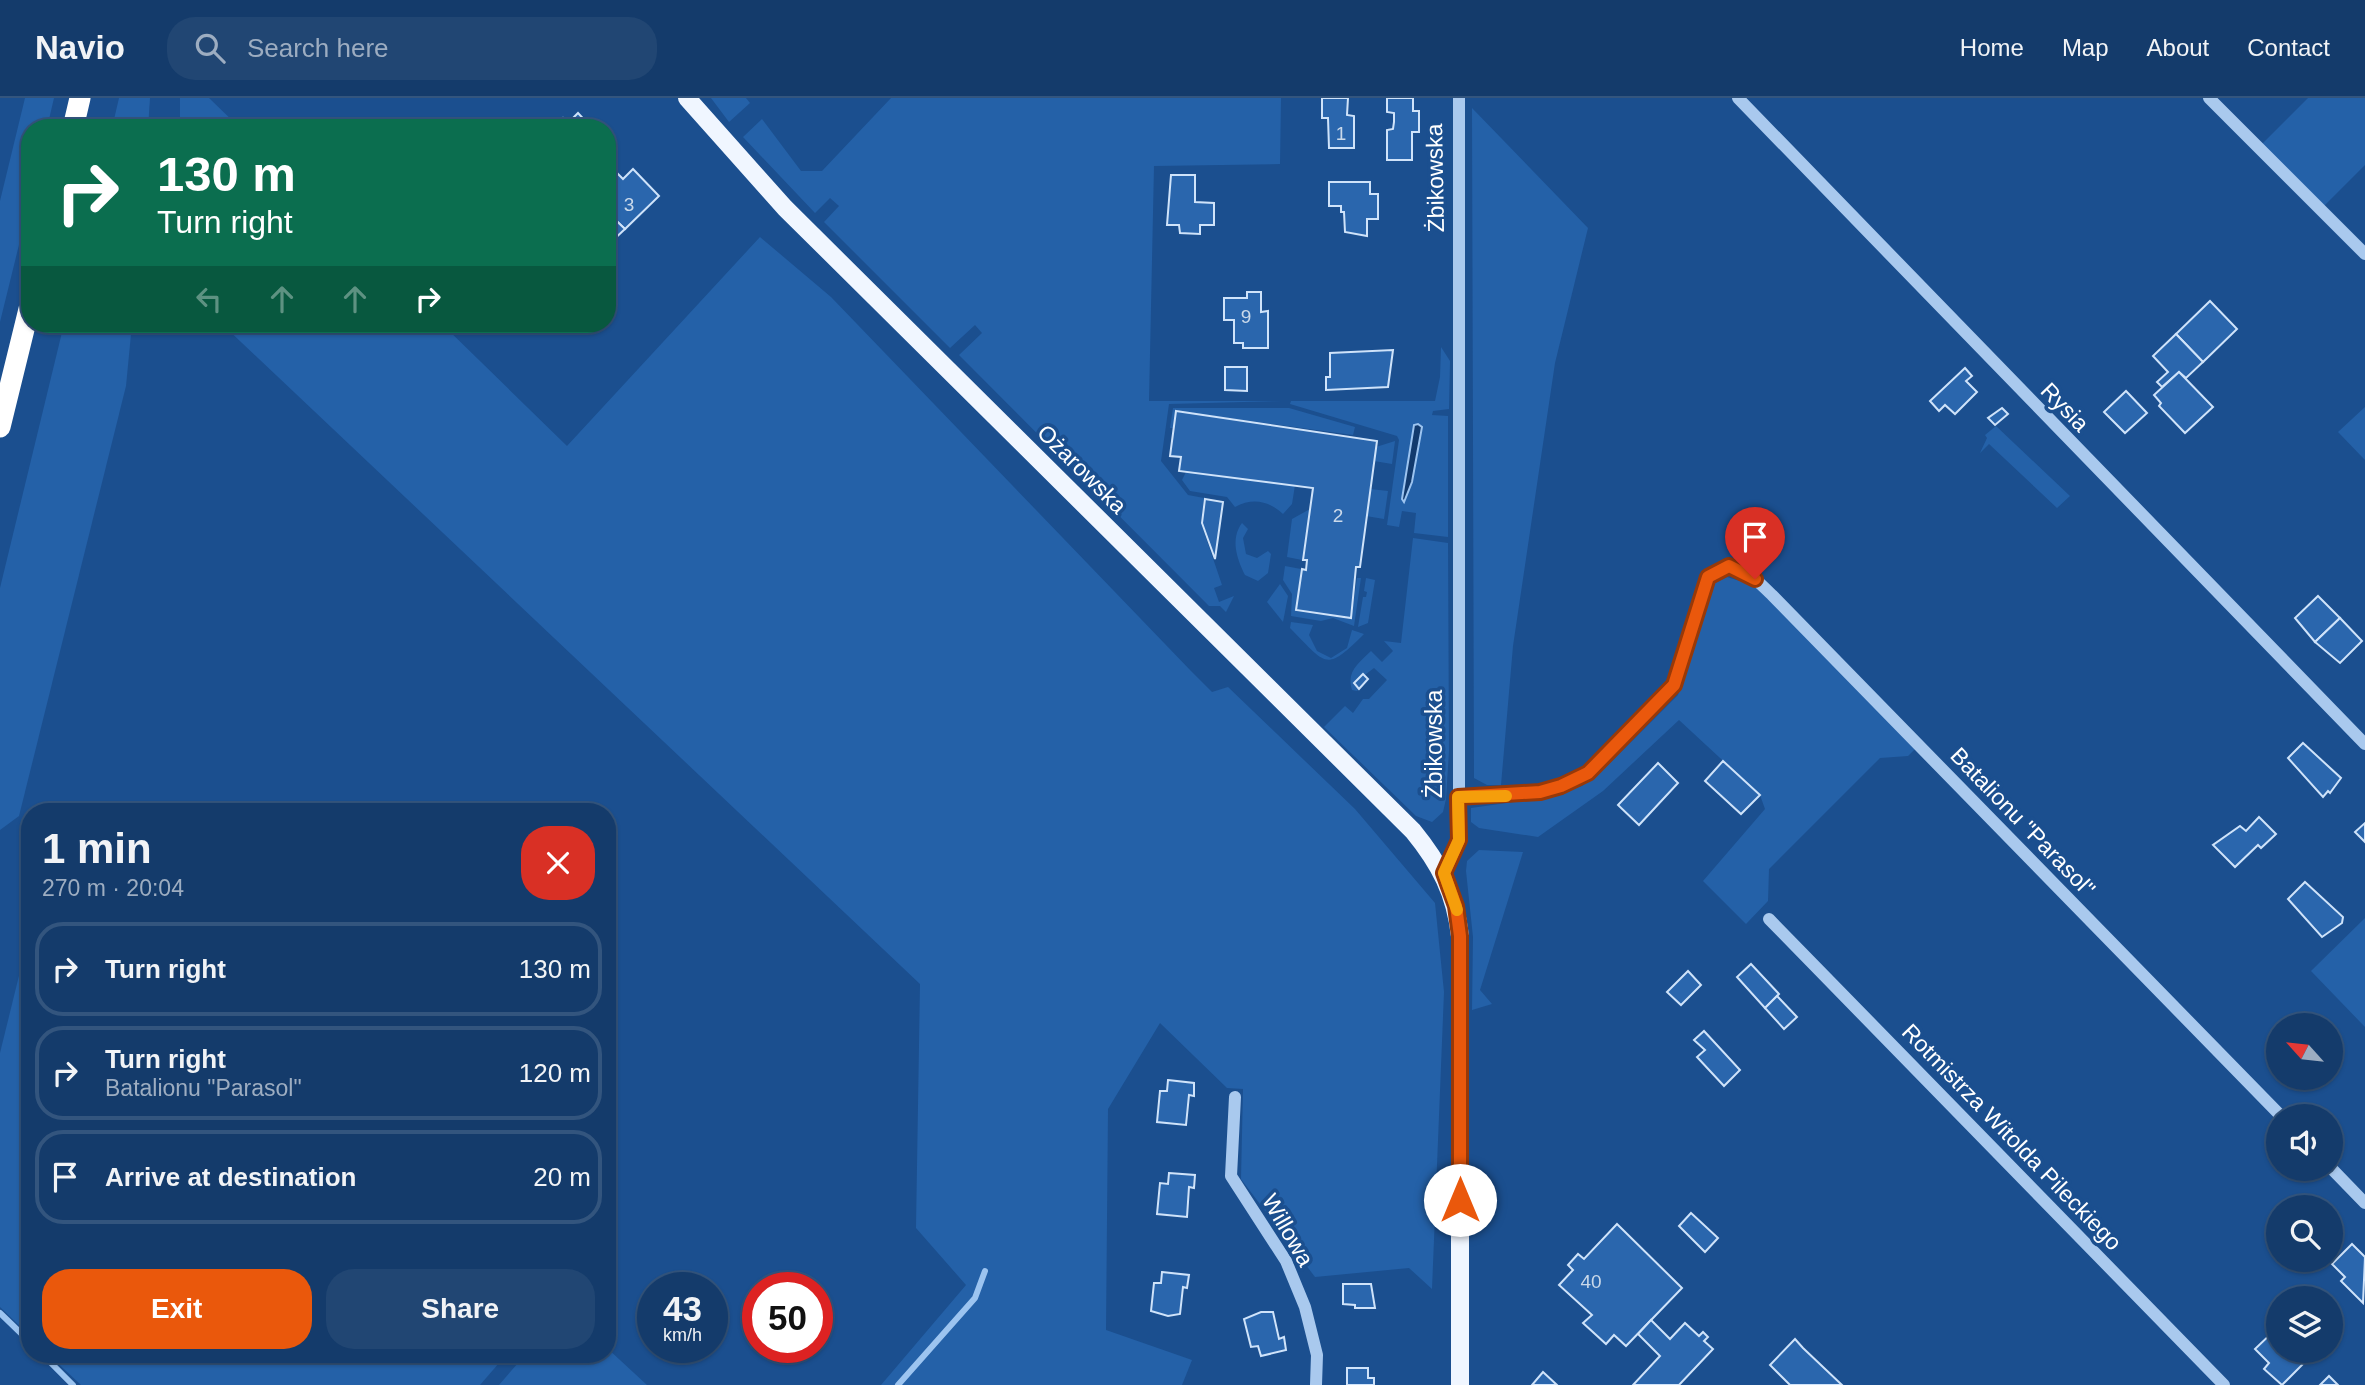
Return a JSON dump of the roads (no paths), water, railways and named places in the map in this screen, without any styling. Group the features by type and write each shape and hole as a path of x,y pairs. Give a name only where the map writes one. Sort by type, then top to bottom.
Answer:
{"highway":[{"path":"75,119 80,98"},
{"path":"0,427 23,333"}],"main road":[{"name":"Ożarowska","path":"687,98 785,208 1413,831 1444,873"},
{"path":"1444,873 1456,906 1460,936 1460,1385"}],"street":[{"name":"Żbikowska","path":"1444,873 1459,840 1459,98"},
{"name":"Rysia","path":"1738,98 2365,744"},
{"path":"2209,98 2365,254"},
{"name":"Batalionu \"Parasol\"","path":"1458,797 1540,792 1561,786 1588,773 1669,693 1678,676 1708,577 1729,566 1746,572 1772,595 2269,1104"},
{"name":"Rotmistrza Witolda Pileckiego","path":"1769,919 2224,1385"},
{"name":"Willowa","path":"1235,1097 1231,1176 1286,1261 1305,1307 1317,1355 1316,1385"},
{"path":"2343,1180 2365,1203"}],"waterway":[{"path":"898,1385 975,1298 985,1271"},
{"path":"0,1313 21,1333"},
{"path":"51,1363 73,1385"}]}
